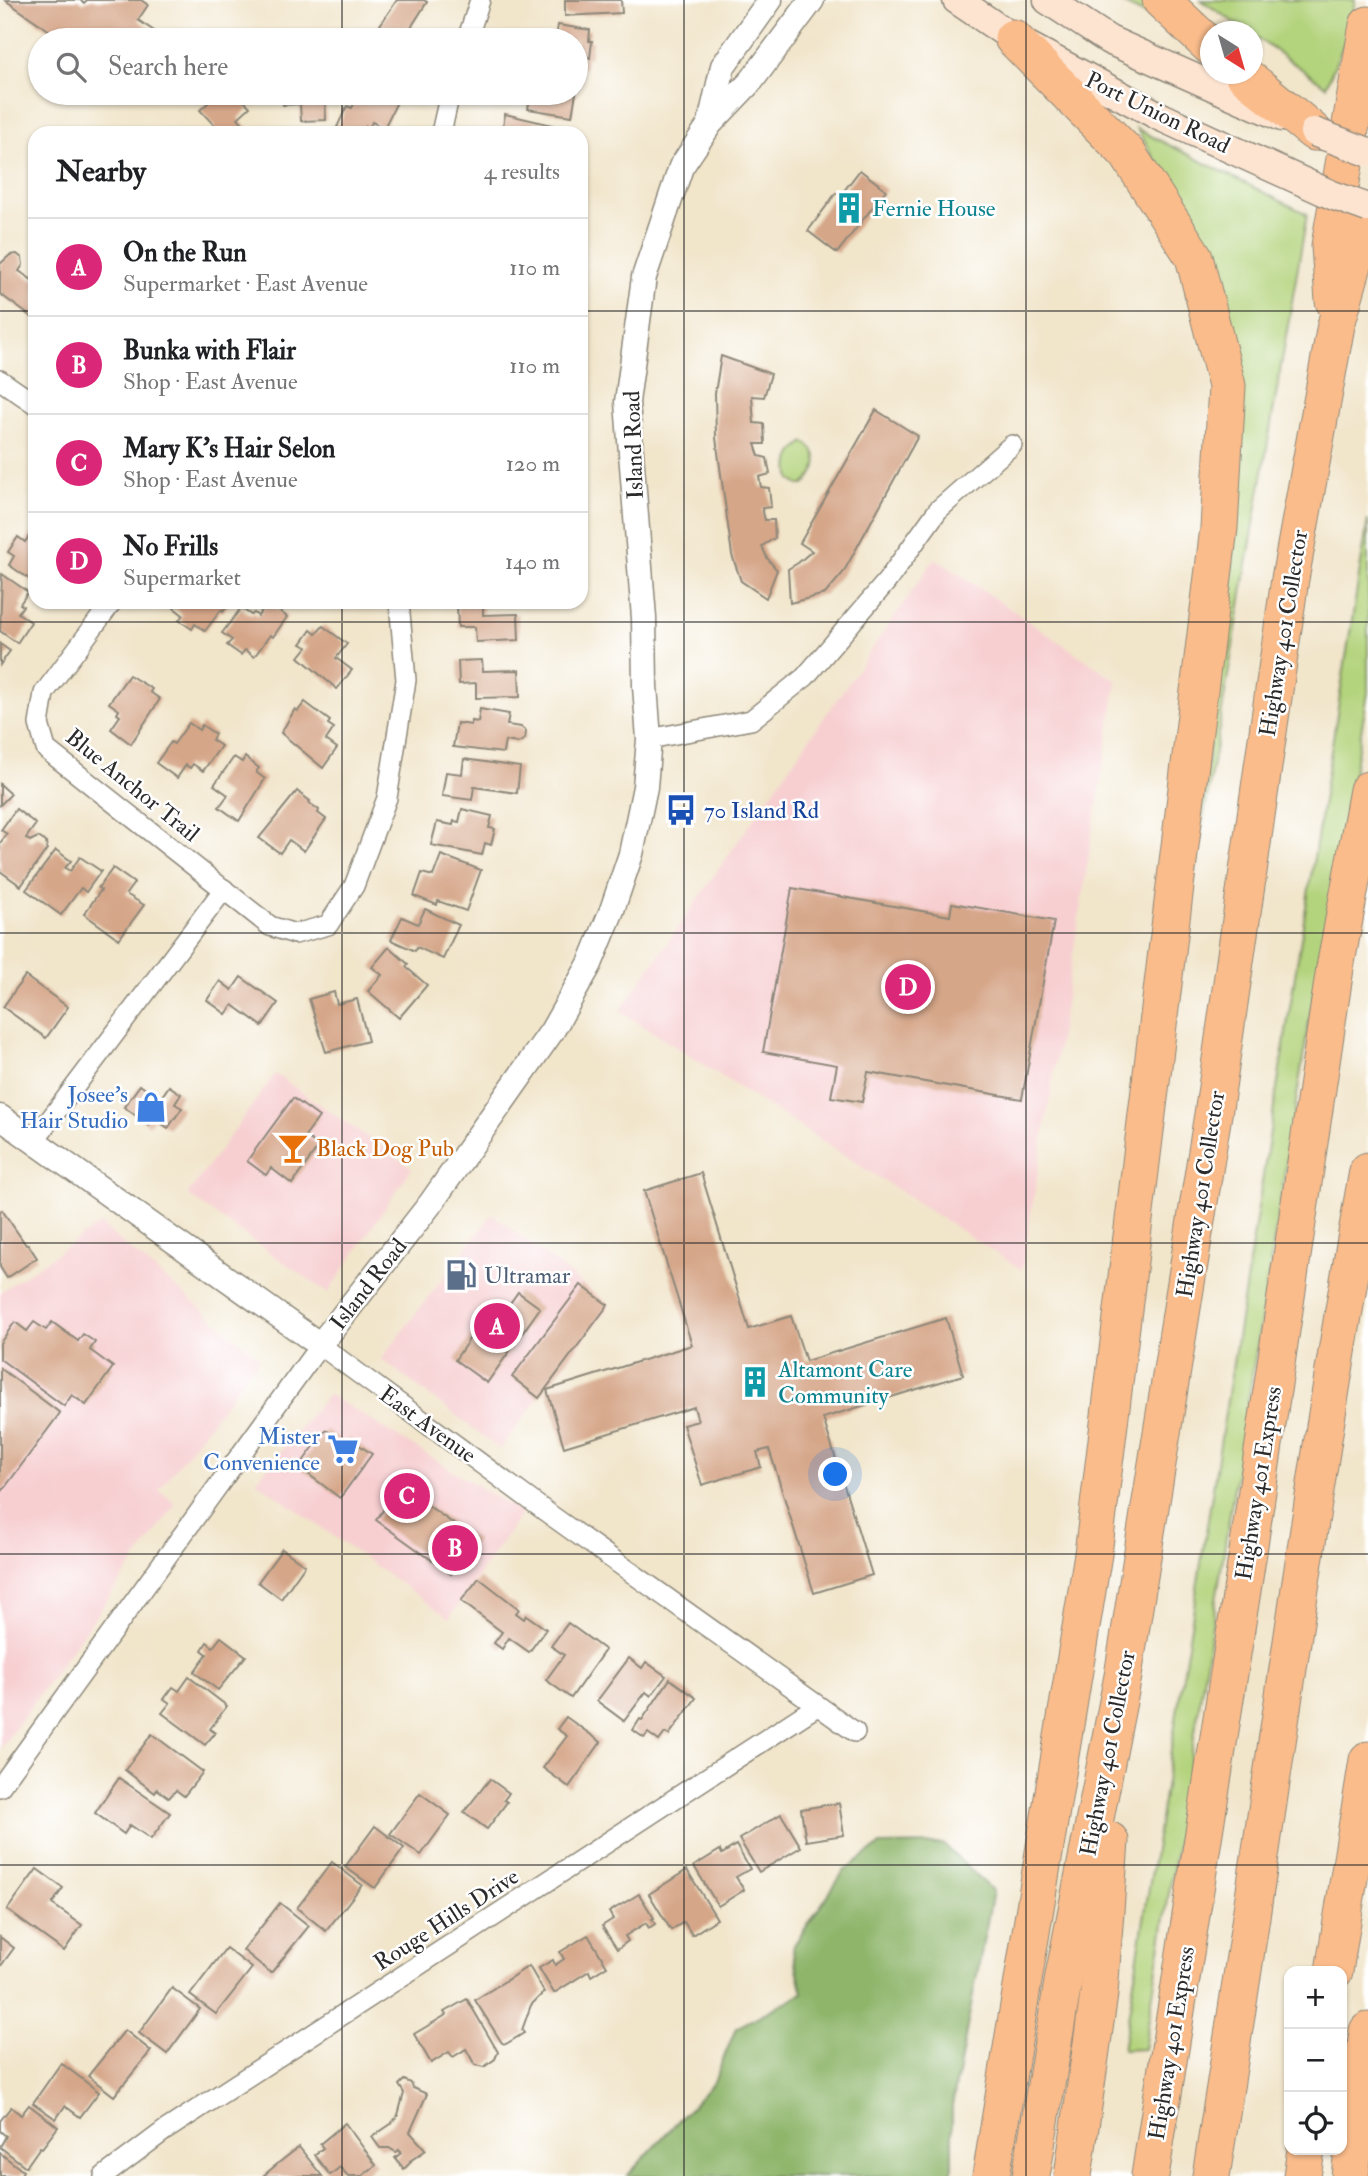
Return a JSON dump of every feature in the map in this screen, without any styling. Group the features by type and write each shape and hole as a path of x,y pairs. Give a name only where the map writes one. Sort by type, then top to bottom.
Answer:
{"highway":[{"path":"1161,0 1200,37"},
{"path":"1336,324 1330,246 1368,25"},
{"path":"991,2176 1093,1554 1217,542 1227,386 1194,257 1126,153 1013,38"},
{"path":"1255,84 1314,131"},
{"name":"Highway 401 Collector","path":"1031,2176 1064,1976 1123,1676 1214,1108 1290,579 1336,324 1368,210"},
{"name":"Highway 401 Express","path":"1150,2176 1250,1538 1335,968 1368,790"},
{"path":"1211,2176 1339,1333 1368,1171"},
{"path":"1073,2176 1099,1994 1123,1676"},
{"path":"1335,1966 1368,1760"},
{"path":"1350,2176 1368,2031"},
{"path":"1302,2176 1305,2155"}],"main road":[{"name":"Port Union Road","path":"957,0 1013,38 1161,117 1368,210"},
{"name":"Port Union Road","path":"1048,0 1108,40 1368,152"}],"street":[{"path":"471,28 480,0"},
{"name":"Island Road","path":"710,124 723,66 770,0"},
{"name":"Island Road","path":"0,1787 320,1345 431,1203 552,1031 590,964 631,854 645,787 649,739 644,618 627,402 644,277 681,167 710,124 752,80 812,0"},
{"path":"443,126 447,105"},
{"path":"0,380 28,399"},
{"path":"649,739 751,720 804,677 887,580 938,510 1012,445"},
{"name":"Blue Anchor Trail","path":"107,609 44,693 39,724 46,749 271,926 295,934 328,925 354,886 387,798 406,680 400,609"},
{"path":"33,1142 224,889"},
{"name":"East Avenue","path":"0,1117 855,1732"},
{"name":"Rouge Hills Drive","path":"104,2176 164,2131 817,1706"}],"shaded area":[{"path":"935,558 1117,681 1022,1270 620,1011"},
{"path":"275,1074 412,1168 328,1293 187,1195"},
{"path":"492,1214 610,1305 500,1449 381,1359"},
{"path":"100,1224 260,1358 159,1490 176,1504 0,1749 0,1292"},
{"path":"328,1394 522,1513 449,1618 256,1481"}],"green space":[{"path":"1119,0 1145,0 1164,23 1124,4"},
{"path":"1201,0 1355,0 1350,29 1326,86 1263,42 1263,21 1232,21"},
{"path":"1137,129 1307,214 1193,880 1234,549 1205,246"},
{"path":"805,442 814,452 816,463 809,480 804,485 799,485 791,480 789,468 793,453"},
{"path":"1368,520 1368,693 1310,1015 1144,2049 1123,2050"},
{"path":"943,1844 993,1891 952,2106 952,2176 627,2176 714,2082 736,2028 803,1993 792,1948 845,1870 880,1845"}],"building":[{"path":"5,0 80,0 84,3 87,0 141,0 148,5 138,20 150,28 46,28"},
{"path":"397,0 427,2 411,28 385,28 380,25"},
{"path":"565,0 621,0 622,13 565,16"},
{"path":"588,30 589,41 592,41 590,58"},
{"path":"206,105 250,107 238,118 245,126 215,126 200,110"},
{"path":"300,105 325,105 326,120 301,121"},
{"path":"353,105 396,105 385,126 372,122 370,126 337,126 347,106 352,108"},
{"path":"529,105 574,105 572,116 528,109"},
{"path":"505,114 556,126 503,126"},
{"name":"Fernie House","path":"860,170 886,190 837,253 808,231 836,193 840,196"},
{"path":"17,254 22,258 23,265 19,271 28,277 28,314 0,294 0,264 10,255"},
{"path":"721,356 771,374 764,397 752,396 754,423 764,424 765,444 755,444 759,456 767,458 770,474 759,477 761,487 769,488 771,507 762,508 765,520 774,520 775,538 762,546 767,558 777,570 766,598 741,581 732,555 716,438 715,393"},
{"path":"876,410 918,436 843,573 825,594 790,603 788,569 812,551 800,543"},
{"path":"18,537 25,542 28,538 28,578 9,565 14,556 8,552"},
{"path":"2,574 28,592 18,613 31,622 17,643 0,631"},
{"path":"175,609 225,609 223,612 221,610 205,631 195,624 192,629 179,620 183,615"},
{"path":"240,609 258,616 263,609 277,609 287,617 254,657 245,650 241,655 227,645 232,640 222,633"},
{"path":"457,609 483,609 483,615 518,614 519,640 476,642 475,627 458,627"},
{"path":"323,626 347,644 336,658 352,670 337,689 299,657 307,647 301,644 311,630 316,634"},
{"path":"0,644 10,651 0,665"},
{"path":"482,660 483,671 519,670 520,697 476,698 476,683 459,684 458,661"},
{"path":"129,675 152,689 150,692 160,699 131,744 111,729 120,716 117,714 119,710 109,703"},
{"path":"305,702 330,721 328,724 334,728 326,740 337,748 323,768 281,733 295,709 298,711"},
{"path":"480,709 509,714 507,725 521,727 526,731 525,739 518,743 505,741 503,753 453,747 457,723 471,725 472,721 478,722"},
{"path":"189,723 199,730 202,725 215,734 212,740 221,746 203,771 193,764 190,768 186,765 177,778 156,763"},
{"path":"234,757 242,762 245,757 259,768 256,772 265,779 239,821 219,807 228,795 214,785"},
{"path":"464,759 520,767 517,793 474,787 472,800 442,796 446,772 462,774"},
{"path":"0,784 11,794 0,805"},
{"path":"297,791 326,819 304,851 289,840 280,853 259,838"},
{"path":"16,809 36,824 26,838 30,841 38,837 46,842 47,849 21,886 0,871 0,843 7,834 1,830"},
{"path":"462,809 492,816 489,828 495,829 491,845 485,843 482,855 431,845 437,822 453,825 454,821 459,822"},
{"path":"56,850 71,861 65,868 70,871 80,857 101,871 86,892 81,888 61,915 26,890"},
{"path":"441,855 481,870 466,911 438,901 437,905 414,896 422,873 433,876"},
{"path":"113,868 134,883 126,894 144,905 119,939 84,914"},
{"path":"792,888 950,916 952,903 1054,921 1022,1099 868,1072 862,1102 831,1097 837,1065 763,1052"},
{"path":"425,909 459,925 443,959 417,947 415,951 391,940 402,917 418,924"},
{"path":"389,947 408,964 406,967 427,985 399,1018 368,991 382,975 372,967"},
{"path":"25,976 68,1007 46,1038 3,1007"},
{"path":"241,977 278,1003 262,1026 233,1005 226,1014 207,1000 220,981 232,990"},
{"path":"334,992 337,1004 357,999 368,1041 326,1052 309,999"},
{"path":"140,1085 160,1099 169,1086 181,1094 175,1104 182,1108 168,1128 154,1118 149,1125 124,1107"},
{"path":"293,1098 319,1117 305,1136 319,1146 292,1184 271,1168 266,1175 247,1161"},
{"name":"Altamont Care Community","path":"701,1173 749,1329 791,1316 806,1361 946,1318 963,1375 823,1418 872,1575 814,1593 769,1449 757,1452 761,1467 702,1485 683,1425 698,1421 694,1407 564,1447 547,1390 692,1345 644,1191"},
{"path":"2,1210 37,1258 7,1278 0,1267"},
{"path":"581,1285 608,1305 539,1398 512,1377"},
{"path":"518,1292 540,1308 487,1383 455,1360 478,1326 489,1333"},
{"path":"15,1322 27,1331 34,1322 46,1330 52,1322 78,1341 83,1334 95,1342 90,1350 113,1367 86,1405 72,1395 64,1406 0,1359 0,1343"},
{"path":"0,1368 60,1413 0,1494"},
{"path":"326,1430 345,1443 349,1438 372,1454 340,1498 299,1467"},
{"path":"401,1486 476,1540 451,1574 376,1520"},
{"path":"282,1549 305,1565 281,1599 258,1582"},
{"path":"479,1578 519,1609 516,1613 524,1619 526,1615 546,1629 529,1652 509,1638 502,1649 494,1643 502,1632 461,1601"},
{"path":"568,1623 605,1650 571,1698 546,1680 564,1655 551,1646"},
{"path":"221,1637 246,1656 218,1690 194,1672 207,1654 202,1650 207,1642 213,1647"},
{"path":"629,1658 642,1668 646,1662 666,1676 651,1696 646,1692 624,1721 597,1701"},
{"path":"189,1677 227,1706 210,1729 215,1733 205,1745 162,1713 170,1703 164,1699 173,1687 179,1691"},
{"path":"670,1679 696,1698 669,1735 665,1733 659,1741 648,1733 644,1738 633,1730"},
{"path":"566,1717 601,1742 569,1787 543,1768 567,1736 557,1729"},
{"path":"152,1734 203,1772 184,1796 176,1790 169,1798 157,1789 155,1793 125,1770"},
{"path":"119,1778 170,1813 151,1839 130,1825 124,1834 95,1813"},
{"path":"490,1779 509,1793 504,1800 507,1802 487,1829 464,1812"},
{"path":"420,1793 450,1815 421,1855 390,1834"},
{"path":"839,1803 844,1835 806,1841 801,1809"},
{"path":"781,1814 801,1847 759,1872 739,1839"},
{"path":"375,1826 404,1848 375,1888 345,1867"},
{"path":"736,1845 750,1869 736,1877 744,1890 718,1906 694,1866 720,1850 722,1854"},
{"path":"332,1862 362,1885 326,1931 297,1908"},
{"path":"37,1869 63,1888 52,1904 82,1925 64,1951 7,1910"},
{"path":"687,1870 717,1919 692,1935 684,1922 671,1930 649,1894"},
{"path":"639,1894 655,1924 649,1928 646,1923 625,1936 628,1941 617,1949 602,1926 613,1919 609,1912"},
{"path":"280,1903 309,1926 271,1973 243,1950"},
{"path":"588,1935 607,1966 591,1976 589,1971 554,1993 539,1968 553,1960 555,1965 564,1959 560,1952"},
{"path":"0,1937 14,1948 0,1967"},
{"path":"226,1948 252,1968 216,2014 190,1995"},
{"path":"529,1966 544,1992 531,2005 522,2030 524,2033 506,2044 502,2043 475,2000"},
{"path":"172,1988 200,2009 167,2054 139,2033"},
{"path":"467,1999 498,2052 495,2059 484,2067 475,2065 466,2049 453,2057 449,2052 431,2063 414,2034"},
{"path":"125,2030 151,2051 114,2096 88,2076"},
{"path":"61,2063 99,2092 80,2117 65,2106 56,2119 33,2103"},
{"path":"404,2080 411,2083 413,2088 427,2094 410,2132 426,2150 410,2161 404,2169 395,2158 401,2153 399,2150 396,2152 389,2148 380,2148 372,2137 391,2124 398,2115 404,2093 399,2085"},
{"path":"29,2105 58,2127 26,2167 0,2147 6,2136 0,2131 0,2121 11,2107 21,2115"},
{"path":"345,2123 376,2165 362,2176 348,2176 340,2167 330,2175 314,2155 323,2148 320,2144"},
{"path":"299,2147 322,2176 263,2176 281,2161"},
{"path":"0,2153 23,2171 20,2176 0,2176"}],"place":[{"name":"Fernie House","path":"849,208"},
{"name":"70 Island Rd","path":"681,810"},
{"name":"No Frills","path":"908,987"},
{"name":"Josee's Hair Studio","path":"151,1107"},
{"name":"Black Dog Pub","path":"293,1148"},
{"name":"Ultramar","path":"461,1275"},
{"name":"On the Run","path":"497,1326"},
{"name":"Altamont Care Community","path":"755,1382"},
{"name":"Mister Convenience","path":"343,1449"},
{"name":"Mary K's Hair Selon","path":"407,1496"},
{"name":"Bunka with Flair","path":"455,1548"}]}
